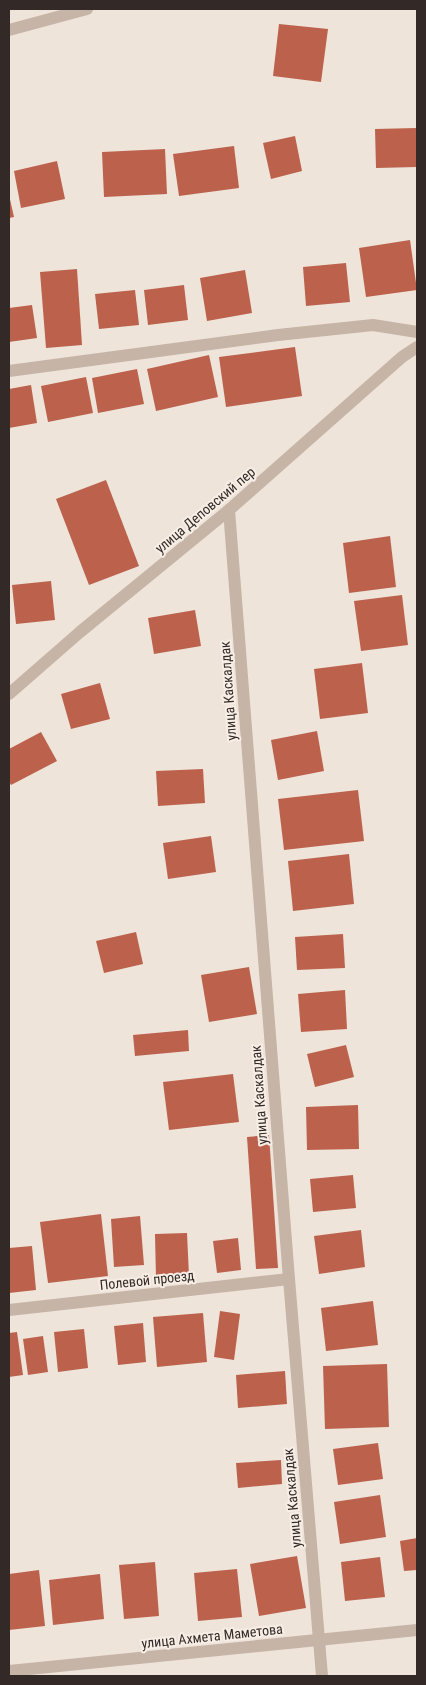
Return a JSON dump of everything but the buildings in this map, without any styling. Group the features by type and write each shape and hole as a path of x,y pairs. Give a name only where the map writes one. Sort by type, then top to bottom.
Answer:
{"street":[{"path":"9,30 87,9"},
{"path":"9,370 354,327 372,326 417,332"},
{"name":"улица Деповский пер","path":"9,694 80,632 229,510 395,362 417,347"},
{"name":"улица Каскалдак","path":"229,510 322,1676"},
{"name":"Полевой проезд","path":"9,1310 289,1279"},
{"name":"улица Ахмета Маметова","path":"9,1671 417,1630"}]}
